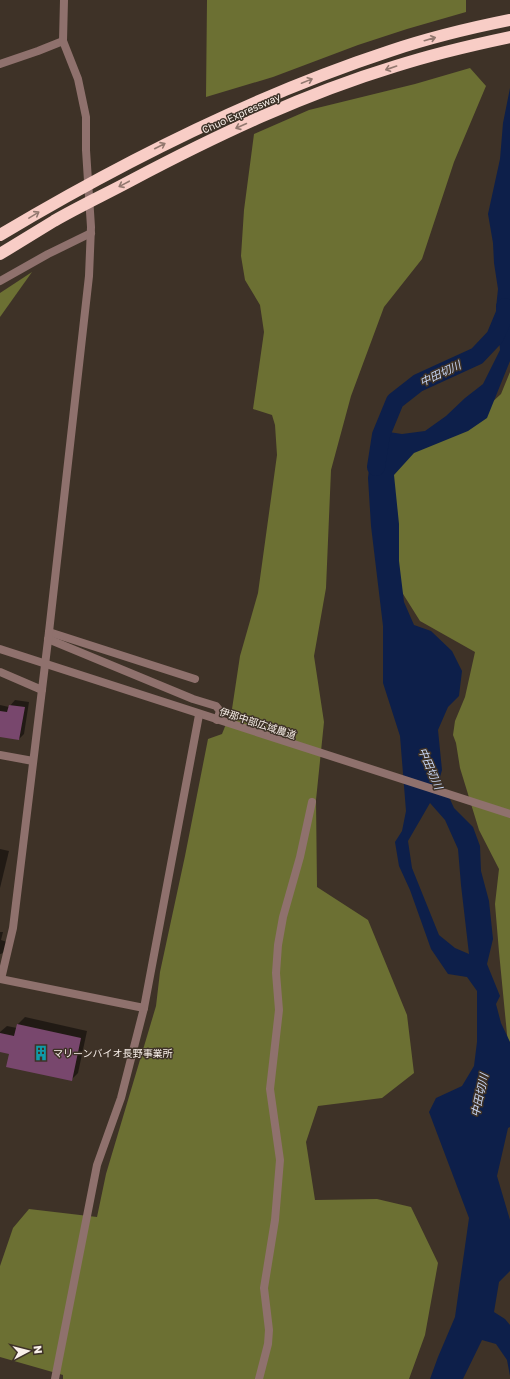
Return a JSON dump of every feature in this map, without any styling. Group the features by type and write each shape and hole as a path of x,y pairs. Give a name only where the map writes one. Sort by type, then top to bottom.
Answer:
{"highway":[{"name":"Chuo Expressway","path":"0,235 49,206 157,148 212,120 271,95 328,72 392,50 468,29 510,20"},
{"name":"Chuo Expressway","path":"0,254 55,220 150,170 276,110 334,87 396,66 472,45 510,37"}],"street":[{"path":"64,0 63,41 78,79 86,117 86,150 91,230 89,276 85,323 13,928 1,979 144,1008"},
{"path":"0,64 63,41"},
{"path":"0,281 91,230"},
{"path":"48,639 195,679"},
{"path":"48,639 193,699 216,706 220,711 218,720"},
{"name":"伊那中部広域農道","path":"0,650 510,814"},
{"path":"0,672 42,687"},
{"path":"55,1379 97,1165 121,1098 144,1008 199,714"},
{"path":"0,755 33,760"},
{"path":"259,1379 268,1344 269,1330 264,1288 275,1220 280,1160 270,1089 279,1010 276,973 278,945 283,917 300,857 312,802"}],"green space":[{"path":"207,0 466,0 466,12 358,45 273,77 206,97"},
{"path":"470,68 486,86 454,162 422,259 384,307 351,396 331,470 326,588 314,656 324,722 316,800 317,887 368,920 407,1015 414,1073 382,1098 318,1106 306,1142 315,1200 377,1199 411,1207 438,1263 425,1335 409,1379 63,1379 63,1375 0,1357 0,1266 13,1228 29,1209 97,1217 106,1174 156,1006 160,972 208,739 222,734 232,709 240,656 258,593 277,455 275,425 272,415 253,409 264,332 260,305 245,280 241,256 244,210 254,134 309,110 415,84"},
{"path":"32,272 0,317 0,293"},
{"path":"510,372 510,1065 495,904 499,869 479,830 460,768 456,743 453,735 455,721 465,697 475,652 420,621 393,578 387,471 410,441 476,417 501,394"}],"water":[{"path":"510,88 510,361 487,418 468,431 414,453 394,475 399,524 399,561 404,602 414,625 431,631 452,651 462,671 459,696 448,707 438,730 442,770 440,777 454,808 473,827 480,846 481,871 489,901 493,939 487,964 500,996 496,1004 501,1023 510,1042 510,1127 508,1128 497,1176 510,1220 510,1271 499,1282 494,1312 505,1319 510,1325 510,1376 507,1360 496,1344 482,1340 463,1379 430,1379 455,1317 469,1218 429,1112 436,1098 462,1086 474,1066 477,1042 477,991 467,977 448,974 431,949 410,890 399,866 395,842 402,831 406,811 400,736 383,683 383,626 371,526 368,478 371,452 389,432 402,434 425,431 446,416 483,384 500,350 496,308 498,289 488,214 500,159 503,123","holes":["430,803 445,820 458,849 469,954 455,948 439,935 412,868 408,841"]}],"building":[{"path":"9,705 25,707 19,740 0,737 0,711 7,712"},
{"name":"マリーンバイオ長野事業所","path":"17,1024 81,1038 72,1081 6,1067 9,1054 0,1052 0,1033 14,1036"}],"waterway":[{"name":"中田切川","path":"376,467 381,435 395,401 418,383 477,356 495,337 505,313 505,307"}],"place":[{"name":"マリーンバイオ長野事業所","path":"41,1053"}]}
